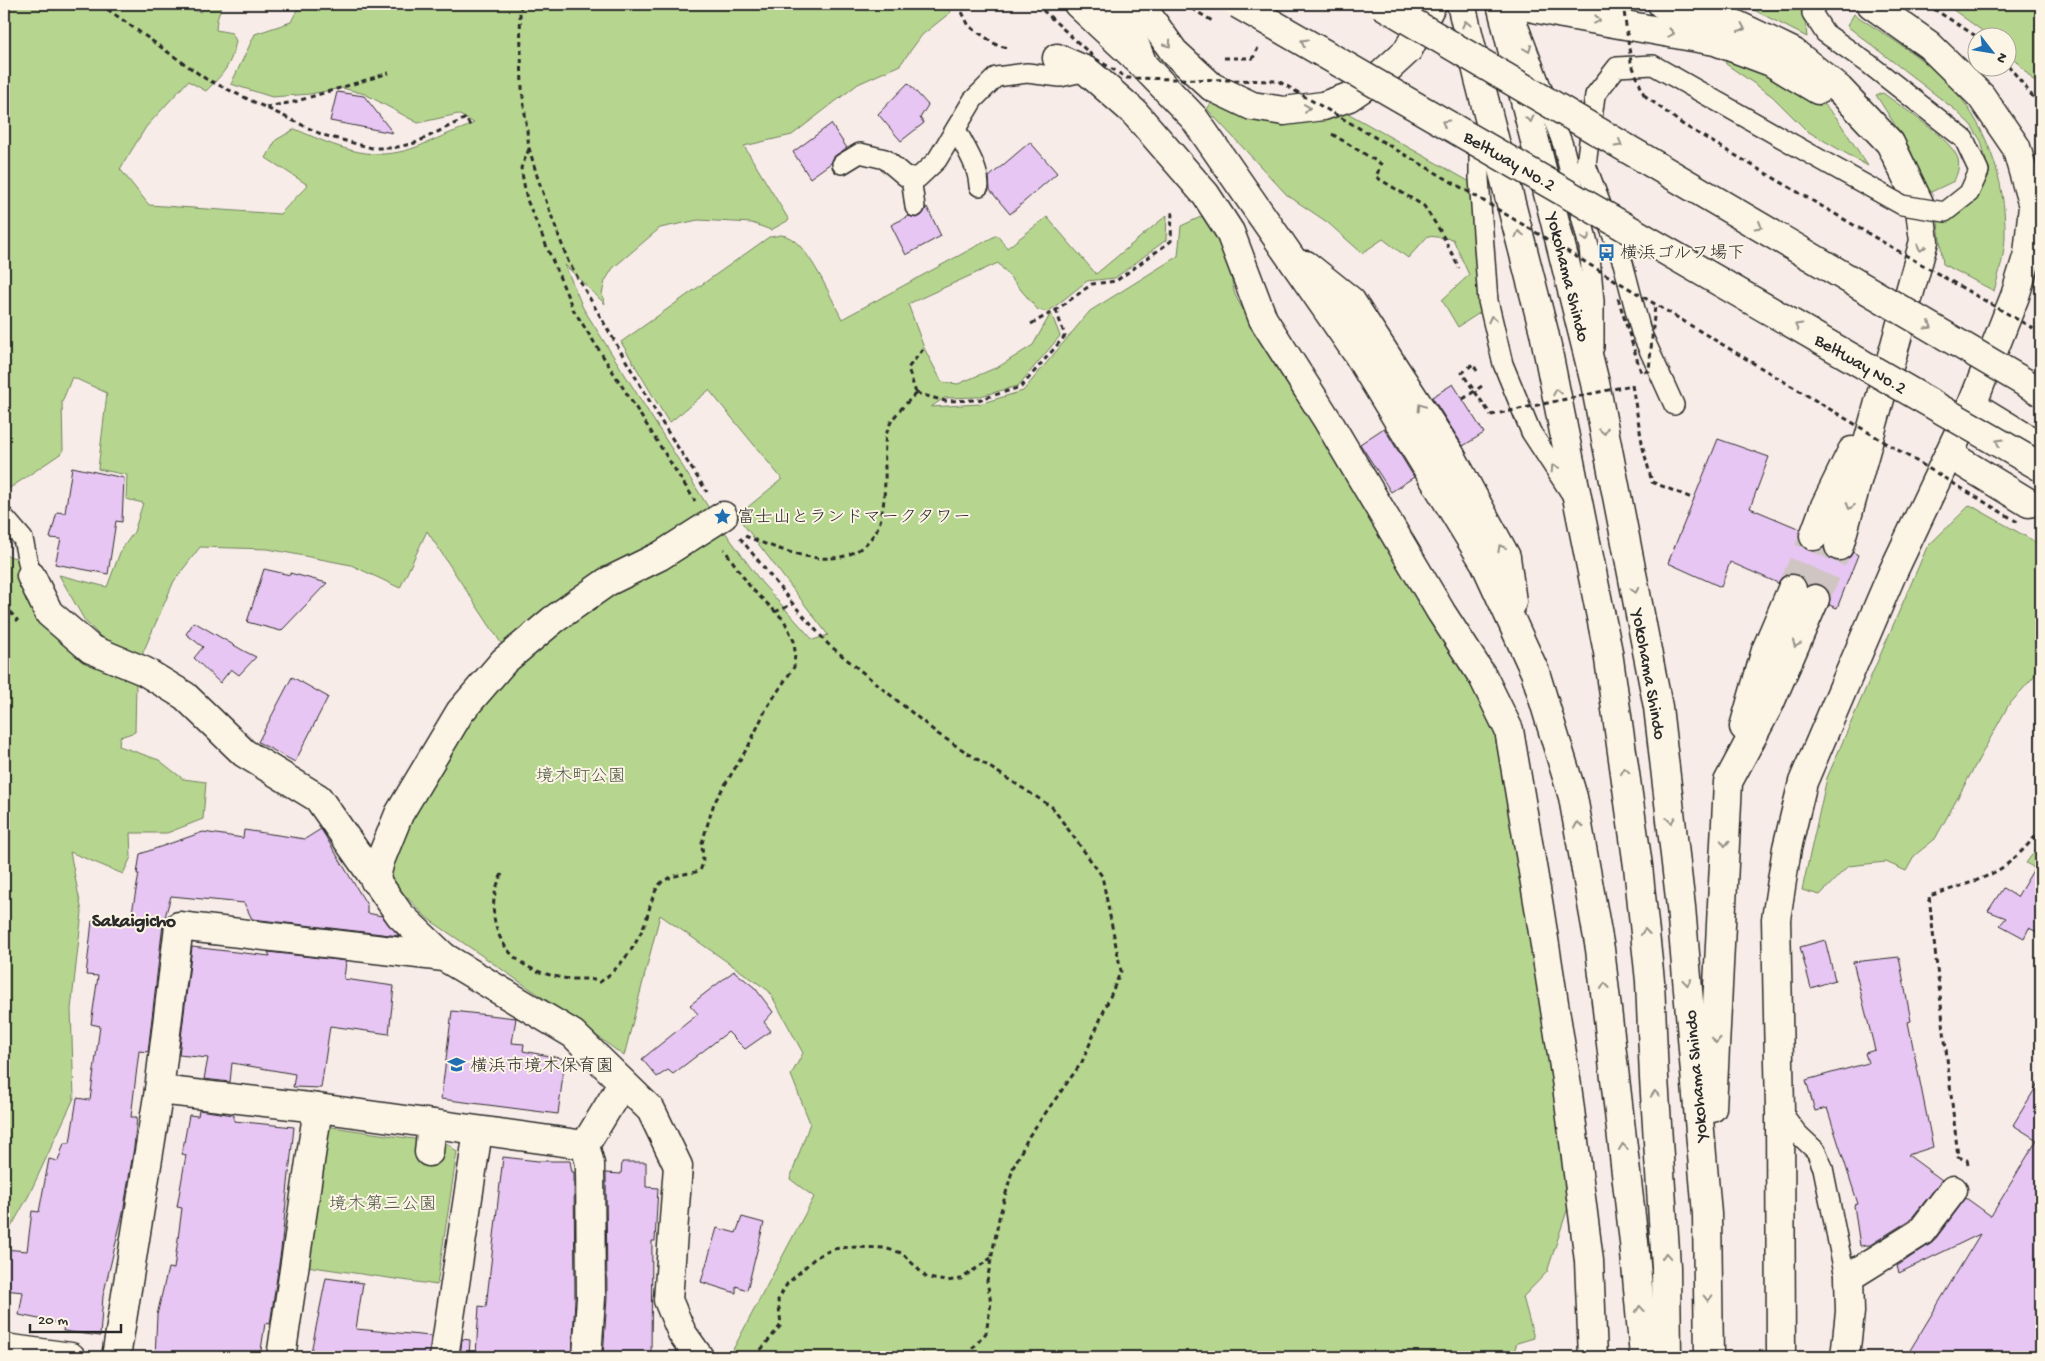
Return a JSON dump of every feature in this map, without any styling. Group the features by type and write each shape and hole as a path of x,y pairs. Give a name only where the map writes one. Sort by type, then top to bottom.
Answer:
{"main road":[{"path":"1078,4 1143,65 1194,118 1357,353 1485,563 1535,672 1573,797 1599,940 1633,1233 1644,1357"},
{"path":"1119,4 1143,65"},
{"path":"1140,4 1174,52 1212,87 1252,106 1284,111 1323,106 1349,97 1381,75 1408,50 1432,4"},
{"name":"Beltway No.2","path":"1238,4 2041,467"},
{"path":"1381,4 2041,392"},
{"path":"1462,4 1479,79 1544,332 1608,652 1640,885 1650,981 1666,1267 1667,1357"},
{"name":"Yokohama Shindo","path":"1501,4 1595,383 1658,707 1681,907 1707,1214 1709,1357"},
{"path":"1515,4 1623,14 1715,41 1771,62 1834,100 1890,144"},
{"path":"1662,4 1714,14 1793,52 1839,89 1890,144 1920,203 1924,241 1883,387 1826,541"},
{"path":"1781,1357 1780,1110 1776,919 1787,848 1803,782 1892,574 1950,455 1972,405 2015,296 2028,254 2033,206 2016,148 1982,96 1929,45 1871,4"},
{"path":"1057,58 1087,71 1134,112 1206,195 1230,232 1263,319 1328,421 1441,612 1483,677 1509,730 1540,907 1567,1086 1589,1261 1592,1357"},
{"path":"1972,405 2041,447"},
{"path":"1950,455 2025,513"},
{"path":"375,881 380,861 399,814 460,712 504,661 553,620 607,582 660,556 717,520"},
{"path":"31,576 49,613 84,644 91,649 144,671 185,696 244,753 318,798 400,915 444,957 573,1034 622,1084 651,1110 678,1166 668,1300 682,1333 699,1357"},
{"path":"1707,1214 1728,782 1766,650 1804,594"},
{"path":"116,1357 159,1090 179,926 444,957"},
{"path":"587,1357 591,1298 590,1164 585,1145 622,1084"},
{"path":"159,1090 318,1108 585,1145"},
{"path":"281,1357 302,1257 318,1108"},
{"path":"429,1152 432,1124"},
{"path":"444,1357 478,1131"},
{"path":"1845,1357 1850,1312 1849,1277 1921,1232 1953,1190"},
{"path":"4,1348 71,1357"}],"lane":[{"path":"1510,4 1563,145 1588,247 1594,301 1595,383"},
{"path":"1674,405 1641,332 1622,263 1586,166 1595,95 1617,68 1653,66 1902,205 1945,212 1969,193 1979,171 1964,139 1869,64 1825,34 1812,13 1816,4"},
{"path":"842,164 860,153 885,159 905,176 918,178 937,160 973,100 996,77 1027,73 1060,77 1087,71"},
{"path":"1479,79 1479,178 1488,301 1492,319 1503,364 1530,432 1580,509"},
{"path":"956,129 974,164 979,186"},
{"path":"911,177 915,207"},
{"path":"4,517 23,539 31,576"},
{"path":"1780,1110 1797,1133 1816,1151 1824,1168 1844,1272 1849,1277"}],"path":[{"path":"100,4 206,79 323,135 372,148 394,148 415,143 466,118 470,126"},
{"path":"502,874 495,887 492,904 495,924 501,941 513,956 538,971 572,979 591,978 600,982 613,972 630,953 641,935 660,884 670,878 700,871 703,863 702,843 714,803 749,745 766,709 794,667 795,652 794,641 784,620 751,588 726,552 717,520 568,261 538,179 529,148 522,88 521,4"},
{"path":"958,4 969,26 998,46 1057,58"},
{"path":"1036,4 1096,59 1126,78 1278,81 1457,185 1655,305 2025,513"},
{"path":"1184,4 1217,24"},
{"path":"1926,4 1968,31"},
{"path":"1623,14 1631,62 1644,95 1682,124 2041,333"},
{"path":"1219,58 1254,58 1258,48 1250,44"},
{"path":"1208,80 1209,72"},
{"path":"266,108 294,102 390,73"},
{"path":"2018,78 2041,107"},
{"path":"1328,121 1332,113"},
{"path":"1324,130 1381,164 1376,177 1424,206 1441,232"},
{"path":"529,148 521,168 527,200 573,309 717,520"},
{"path":"1031,324 1056,310 1092,284 1116,281 1171,241 1172,211"},
{"path":"1618,298 1641,372 1650,371 1655,305"},
{"path":"916,393 945,401 978,400 1021,387 1065,336 1056,310"},
{"path":"916,393 908,368 924,348"},
{"path":"1463,399 1470,394 1478,389 1486,384 1473,364 1462,373 1472,387 1476,394 1490,415 1632,385 1643,448 1652,482 1694,499"},
{"path":"916,393 891,422 884,444 886,474 884,504 878,527 864,545 842,558 813,558 782,551 736,532 793,604 828,644 938,734 1052,807 1102,876 1121,971 1082,1062 1029,1136 1013,1168 1002,1204 987,1281 991,1303 986,1333 965,1357"},
{"path":"776,612 793,604"},
{"path":"1958,1158 1929,896 1968,884 1996,871 2025,848 2041,830"},
{"path":"755,1357 781,1325 778,1300 787,1284 816,1257 833,1249 850,1247 884,1248 902,1253 926,1278 946,1281 961,1279 991,1258"},
{"path":"920,1357 923,1354 934,1357"}],"green space":[{"name":"境木町公園","path":"4,4 167,4 201,12 205,4 222,4 216,30 232,33 236,41 232,57 226,69 206,91 188,81 146,127 120,169 149,205 280,214 308,185 266,158 276,140 295,129 346,149 372,154 386,154 416,147 474,123 458,114 418,123 365,94 342,88 310,94 272,97 231,84 255,34 291,22 300,4 947,4 951,12 922,35 900,65 858,84 792,135 744,146 789,220 771,230 752,223 698,220 660,228 613,268 605,281 602,294 605,304 565,265 583,308 717,521 761,582 813,640 828,635 737,516 782,479 709,390 669,423 621,342 769,237 781,235 790,238 800,246 817,270 842,319 997,235 1007,248 1047,217 1096,274 1167,215 1166,240 1115,278 1087,281 1048,312 1038,310 998,263 908,304 924,348 942,382 958,384 1000,366 1033,345 1051,313 1060,336 1018,386 977,397 944,398 931,407 979,404 1023,391 1090,311 1178,256 1181,226 1205,215 1225,250 1235,295 1266,351 1326,433 1498,683 1573,1192 1547,1272 1523,1297 1534,1338 1517,1343 1512,1357 818,1357 801,1353 800,1357 729,1357 814,1197 790,1179 810,1123 791,1075 803,1053 769,991 660,915 624,1056 577,1021 427,918 378,867 505,649 427,531 400,588 351,565 268,549 200,547 174,581 141,657 102,638 85,621 59,575 107,587 121,550 134,532 143,503 126,499 127,475 98,469 107,393 72,377 62,402 63,452 4,492"},
{"path":"1742,4 1806,4 1804,10 1807,37"},
{"path":"1945,4 2041,4 2041,89 2018,63 2018,28 1978,28"},
{"path":"1854,14 1937,72 1961,98 1983,133 1997,173 2002,193 2004,214 2004,249 1994,291 1943,264 1938,222 1962,211 1978,191 1986,160 1981,141 1971,125 1954,109 1847,26"},
{"path":"1723,53 1812,92 1836,117 1868,166 1807,131 1772,96 1726,64"},
{"path":"1883,93 1936,133 1954,151 1959,165 1954,181 1929,193 1909,147 1876,95"},
{"path":"1215,98 1335,106 1472,183 1484,310 1458,327 1442,300 1469,275 1453,239 1428,236 1408,258 1383,239 1362,253 1327,222 1287,195 1207,109"},
{"path":"1970,505 2041,545 2041,672 2035,675 2008,706 1935,839 1915,855 1906,871 1886,862 1848,866 1820,895 1802,890 1827,778 1927,547"},
{"path":"4,555 20,559 26,585 136,683 135,732 120,737 119,746 159,760 183,779 206,782 203,819 167,833 130,833 131,857 123,874 70,852 82,912 71,1009 74,1098 29,1195 9,1231 4,1231"},
{"path":"2041,843 2041,872 2026,863"},
{"name":"境木第三公園","path":"332,1127 448,1144 457,1152 437,1285 306,1266 326,1132"}],"building":[{"path":"908,83 928,105 920,118 924,123 901,141 878,114"},
{"path":"337,92 364,96 393,133 330,121"},
{"path":"831,124 847,148 836,155 831,163 810,178 793,152"},
{"path":"1030,142 1057,173 1010,214 990,190 989,177"},
{"path":"927,207 941,236 906,255 891,225 909,216 916,218 921,216"},
{"path":"1453,384 1484,433 1463,446 1432,397"},
{"path":"1384,428 1414,477 1391,492 1360,444"},
{"path":"1718,439 1769,457 1750,508 1800,529 1799,539 1802,546 1808,550 1816,551 1824,548 1828,557 1835,561 1843,561 1850,557 1853,552 1858,555 1837,608 1829,605 1830,597 1827,589 1814,583 1807,586 1804,579 1798,574 1791,573 1783,576 1778,583 1730,562 1721,587 1668,563"},
{"path":"72,467 124,478 122,522 116,521 108,574 55,564 61,539 50,538 57,512 65,513"},
{"path":"264,569 290,575 290,573 327,583 281,631 247,622"},
{"path":"194,622 256,657 239,675 231,669 220,683 194,658 203,647 186,634"},
{"path":"292,677 328,697 295,762 258,742"},
{"path":"321,829 367,905 367,913 382,916 399,936 252,919 244,903 171,896 163,924 148,1052 139,1051 131,1117 137,1117 134,1147 123,1213 103,1296 100,1336 63,1331 64,1324 19,1315 23,1292 4,1290 4,1249 27,1251 32,1211 39,1212 49,1159 58,1161 64,1143 70,1143 77,1098 90,1100 100,1026 91,1024 98,976 86,975 92,921 130,923 139,874 137,874 140,854 203,832 243,838 244,830 305,839"},
{"path":"2041,857 2041,908 2039,912 2041,913 2041,934 2029,928 2024,938 2000,925 2006,918 1988,911 2003,888 2017,897"},
{"path":"1825,940 1835,980 1811,988 1800,947"},
{"path":"192,947 270,956 268,952 346,961 344,979 394,986 389,1034 330,1026 321,1088 293,1087 295,1074 232,1063 230,1082 204,1079 208,1058 179,1055"},
{"path":"1899,957 1911,1021 1908,1022 1933,1147 1908,1155 1942,1180 1910,1220 1870,1245 1860,1246 1854,1205 1858,1204 1827,1108 1815,1111 1806,1080 1868,1063 1865,1053 1875,1050 1853,962"},
{"path":"734,971 755,988 773,1012 764,1022 771,1031 745,1049 728,1032 673,1074 668,1070 657,1077 642,1059 698,1014 690,1005"},
{"path":"452,1011 516,1018 512,1043 524,1044 523,1051 565,1059 558,1114 441,1099"},
{"path":"2041,1079 2041,1357 1906,1357 1980,1234 1899,1273 1897,1266 1933,1242 1966,1198 1991,1216 2037,1140 2013,1125"},
{"path":"199,1110 234,1115 234,1121 294,1127 281,1250 270,1324 265,1323 260,1357 155,1357 157,1315 168,1268 174,1269 182,1208 177,1207 186,1155 182,1154 189,1115 198,1116"},
{"path":"503,1157 538,1161 570,1161 572,1172 574,1172 575,1298 572,1357 478,1357 476,1355 479,1306 486,1307"},
{"path":"622,1162 646,1162 646,1187 658,1188 655,1241 652,1241 651,1357 603,1357 607,1298 606,1173 621,1174"},
{"path":"742,1217 764,1223 747,1290 736,1286 736,1293 701,1282 717,1228 736,1233"},
{"path":"326,1278 363,1283 356,1329 431,1336 429,1357 310,1357"},
{"path":"462,1339 470,1340 469,1357 460,1357"}],"tunnel":[{"path":"1792,589 1814,536"},
{"path":"1815,599 1839,546"}],"place":[{"name":"横浜ゴルフ場下","path":"1606,252"},
{"name":"富士山とランドマークタワー","path":"723,516"},
{"name":"横浜市境木保育園","path":"456,1065"}],"district":[{"name":"Sakaigicho","path":"134,919"}]}
